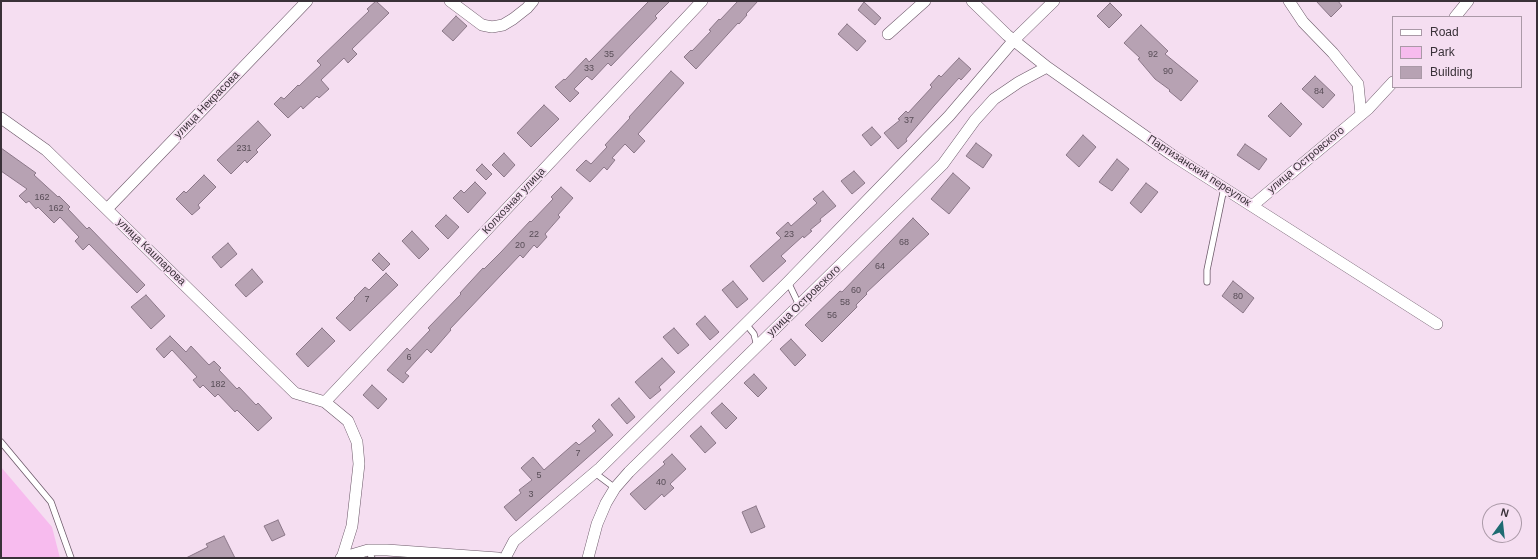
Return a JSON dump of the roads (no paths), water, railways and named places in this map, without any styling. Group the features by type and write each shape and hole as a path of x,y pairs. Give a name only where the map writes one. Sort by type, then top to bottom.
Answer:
{"street":[{"name":"улица Некрасова","path":"107,209 307,1"},
{"path":"450,1 482,25 492,27 503,25 513,19 533,1"},
{"name":"Колхозная улица","path":"325,402 702,1"},
{"path":"888,34 925,1"},
{"name":"Партизанский переулок","path":"972,1 1014,40 1047,67 1172,155 1437,324"},
{"path":"505,558 514,541 595,472 788,282 949,116 1014,40 1054,1"},
{"path":"1289,1 1303,22 1358,84 1360,115"},
{"path":"1456,16 1468,1"},
{"name":"улица Островского","path":"588,558 597,524 606,504 615,488 634,467 943,164 975,120 994,99 1019,82 1047,67"},
{"name":"улица Островского","path":"1252,206 1360,115 1392,83"},
{"name":"улица Кашпарова","path":"1,118 46,150 295,393 325,402"},
{"path":"325,402 348,421 357,442 359,464 356,497 352,526 342,558 387,550 498,558"}],"lane":[{"path":"1207,282 1207,270 1224,188"},
{"path":"788,282 799,306"},
{"path":"746,324 754,334 758,346"},
{"path":"1,442 51,502 71,558"},
{"path":"595,472 615,488"}]}
